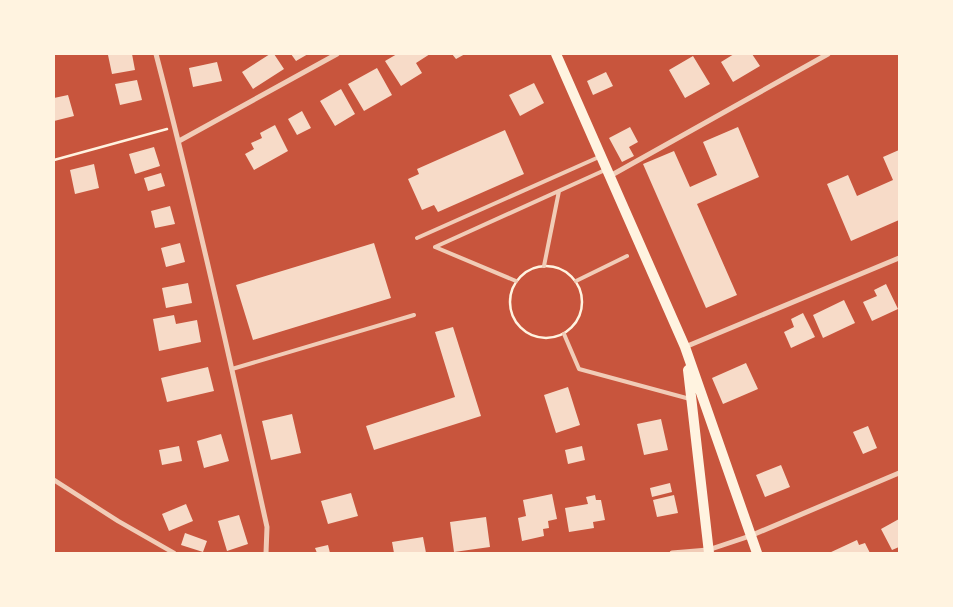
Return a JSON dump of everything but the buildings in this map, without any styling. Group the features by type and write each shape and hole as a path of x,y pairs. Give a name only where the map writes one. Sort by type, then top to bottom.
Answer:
{"main road":[{"path":"556,54 685,347 757,553"},
{"path":"685,347 693,400 708,552"}],"street":[{"path":"156,54 179,140 267,527 266,553"},
{"path":"179,140 337,54"},
{"path":"609,173 828,54"},
{"path":"685,347 899,258"},
{"path":"672,553 708,552 899,473"},
{"path":"54,480 118,521 174,553"}],"lane":[{"path":"418,238 601,156"},
{"path":"516,281 435,247 559,191 609,173"},
{"path":"544,266 559,191"},
{"path":"576,280 628,256"},
{"path":"232,369 414,315"},
{"path":"564,334 579,369 693,400"}],"path":[{"path":"54,160 175,127"},
{"path":"544,266 556,267 567,272 576,280 583,304 580,316 574,326 564,334 552,338 540,338 529,334 519,326 512,316 510,304 511,292 516,281 528,270 544,266"}]}
